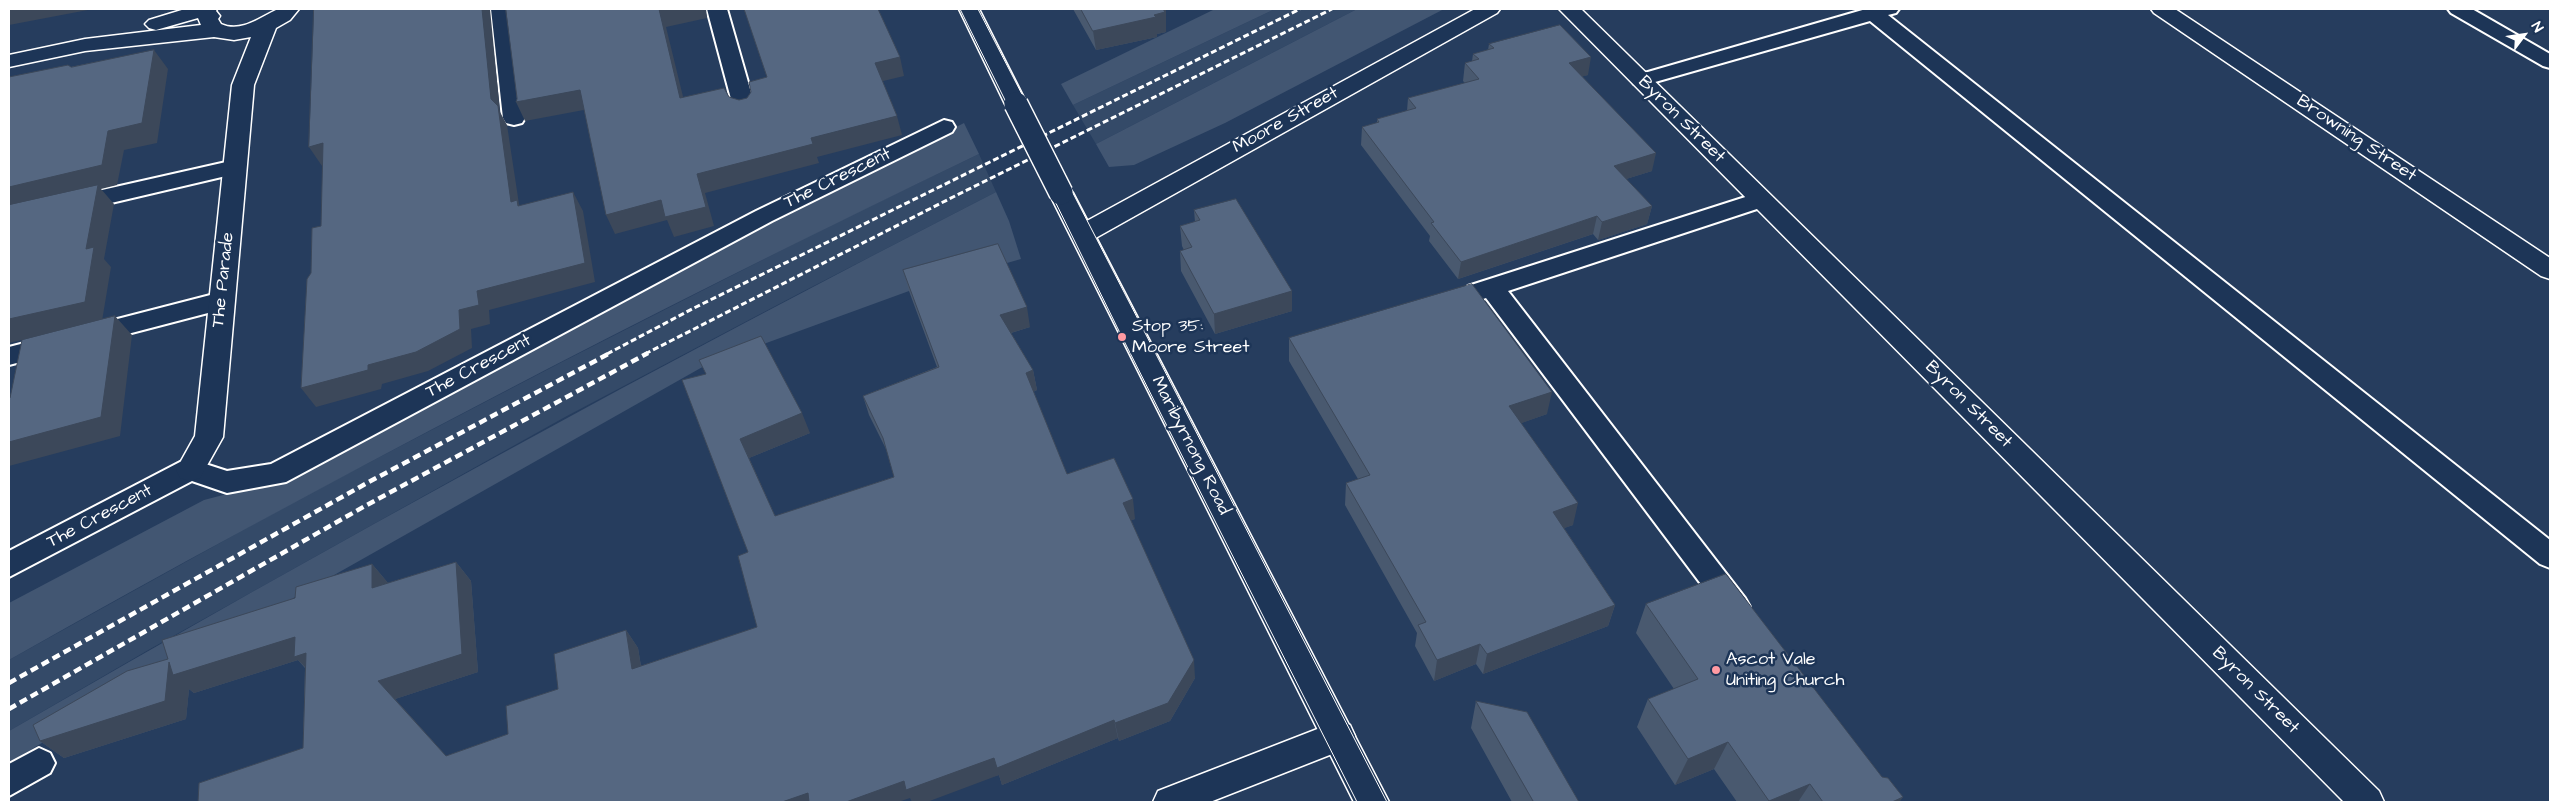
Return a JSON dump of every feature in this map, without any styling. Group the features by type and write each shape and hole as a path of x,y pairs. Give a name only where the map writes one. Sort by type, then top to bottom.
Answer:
{"street":[{"path":"85,46 207,9"},
{"name":"The Parade","path":"216,9 208,19 210,25 223,31 243,85"},
{"path":"9,61 85,46 223,31 306,9"},
{"name":"Maribyrnong Road","path":"969,9 1372,802"},
{"name":"Moore Street","path":"1083,234 1490,9"},
{"name":"Byron Street","path":"1569,9 2367,802"},
{"name":"Browning Street","path":"2161,9 2550,270"},
{"name":"The Parade","path":"190,470 209,437 243,85 279,17"},
{"path":"1170,802 1338,736"}],"lane":[{"path":"501,9 514,118"},
{"path":"717,9 745,110"},
{"path":"2458,9 2550,62"},
{"path":"1641,80 1881,11 2550,556"},
{"name":"The Crescent","path":"9,565 190,470 227,482 276,474 764,216 944,127"},
{"path":"9,219 235,167"},
{"path":"1459,298 1761,200"},
{"path":"1492,288 1752,629"},
{"path":"9,356 222,301"},
{"path":"9,782 39,763"}],"shaded area":[{"path":"1215,9 1275,9 1073,105 1061,84"},
{"path":"1275,9 1357,9 1096,144 1073,105"},
{"path":"1357,9 1444,9 1225,123 1134,165 1109,167 1096,144"},
{"path":"964,123 979,154 611,336 489,399 128,593 9,660 9,603 204,500 246,489"},
{"path":"979,154 996,192 565,417 150,649 9,731 9,660 301,498 837,222"},
{"path":"996,192 1009,221 1021,259 909,291 706,365 104,705 9,763 9,731 499,455 746,322"}],"building":[{"path":"314,9 482,9 491,99 498,106 511,202 517,200 518,206 573,192 585,263 477,291 479,305 459,310 460,329 416,352 368,365 368,370 301,388 307,279 311,273 312,228 321,226 323,143 309,147"},
{"path":"506,9 659,9 680,98 724,88 729,97 739,100 747,98 751,92 749,82 767,77 744,9 878,9 900,57 875,63 897,116 811,138 813,144 697,174 706,207 665,217 661,200 606,215 580,90 516,102"},
{"path":"1081,9 1163,9 1165,12 1154,15 1156,17 1093,31"},
{"path":"1560,25 1591,57 1569,63 1656,153 1614,166 1652,206 1602,222 1597,216 1461,262 1431,223 1434,222 1362,127 1379,122 1377,119 1416,108 1408,98 1479,79 1465,63 1479,59 1473,54 1494,48 1489,44"},
{"path":"154,50 142,123 108,131 102,165 9,187 9,77 68,65 71,67"},
{"path":"98,185 86,249 94,247 85,302 9,319 9,205"},
{"path":"1236,199 1292,291 1214,314 1180,251 1192,247 1180,226 1200,220 1194,210"},
{"path":"998,244 1027,307 1000,315 1033,370 1026,373 1067,474 1114,458 1133,499 1123,503 1194,660 1168,703 1115,723 1114,720 997,768 994,758 906,790 904,781 846,802 809,802 808,793 782,802 198,802 199,783 303,748 306,653 294,657 295,637 173,675 169,662 165,701 40,741 33,725 127,671 168,659 162,640 295,598 296,587 372,564 372,588 456,562 462,654 378,681 446,756 508,734 506,706 558,689 554,654 626,630 632,669 757,627 738,556 748,552 682,380 706,374 699,360 761,336 802,413 740,439 775,516 894,477 883,438 863,396 939,367 903,270"},
{"path":"1472,284 1552,392 1509,406 1578,503 1553,512 1615,605 1487,654 1480,644 1437,660 1418,625 1426,622 1346,483 1370,475 1289,338"},
{"path":"115,316 101,417 9,442 9,398 22,340"},
{"name":"Ascot Vale Uniting Church","path":"1726,574 1882,777 1888,778 1903,797 1892,802 1823,802 1810,784 1769,801 1728,742 1688,759 1648,699 1698,679 1646,604"},
{"path":"1476,701 1527,712 1579,802 1534,802"}],"tram line":[{"path":"960,9 1122,337 1357,802"},
{"path":"978,9 1387,802"}],"railway":[{"path":"607,354 694,308 1300,9"},
{"path":"645,354 953,197 1332,9"},
{"path":"9,683 367,483 610,353"},
{"path":"9,709 365,506 648,353"}],"place":[{"name":"Stop 35: Moore Street","path":"1122,337"},
{"name":"Ascot Vale Uniting Church","path":"1716,670"}]}
